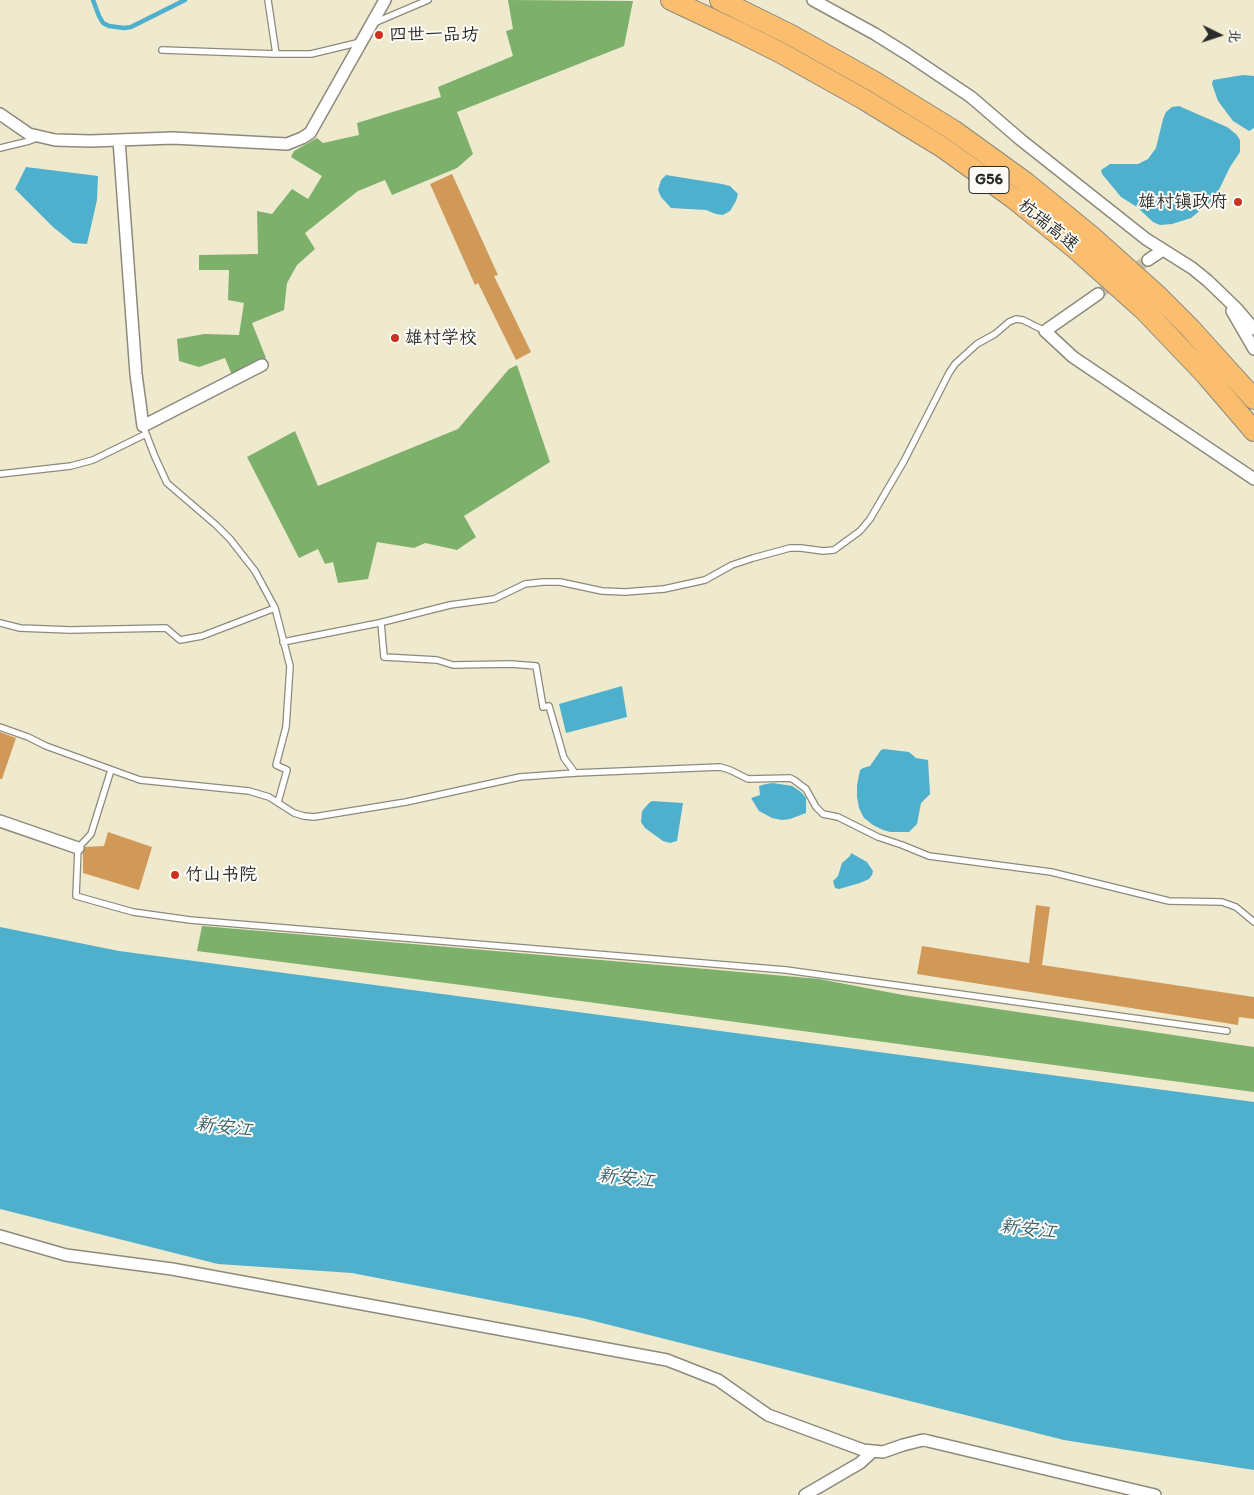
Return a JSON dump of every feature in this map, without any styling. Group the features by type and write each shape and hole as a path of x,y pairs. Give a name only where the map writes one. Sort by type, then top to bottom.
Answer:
{"highway":[{"name":"杭瑞高速","path":"670,0 720,22 782,53 865,100 942,147 1006,193 1077,250 1144,310 1206,375 1254,431"},
{"name":"杭瑞高速","path":"720,0 791,35 875,82 953,130 1025,182 1084,230 1158,296 1221,361 1254,399"}],"street":[{"path":"0,114 24,131 39,137 55,140 91,141 173,138 286,144 294,142 310,132 385,0"},
{"path":"813,0 875,34 970,97 1146,240 1192,268 1253,325"},
{"path":"119,140 136,374 145,430 262,366"},
{"path":"1148,260 1163,250"},
{"path":"1098,294 1046,331 1073,357 1254,479"},
{"path":"1223,295 1254,348"},
{"path":"0,821 78,848"},
{"path":"0,1236 66,1255 172,1269 667,1360 718,1380 768,1415 862,1450 883,1452 923,1440 1155,1495"},
{"path":"805,1495 860,1463 872,1452"}],"lane":[{"path":"268,0 276,54"},
{"path":"371,24 428,0"},
{"path":"162,50 311,54 361,42"},
{"path":"0,148 29,142 39,137"},
{"path":"283,642 380,623 450,605 494,599 525,584 560,582 602,591 625,592 664,589 705,580 732,565 790,548 834,550 860,531 870,519 904,461 955,364 977,344 1016,319 1023,320 1046,331"},
{"path":"0,474 71,466 93,460 145,430 155,458 168,483 230,539 255,571 275,608 290,666 286,727 276,765 287,770 278,802"},
{"path":"0,623 20,628 70,630 166,628 180,640 202,636 275,608"},
{"path":"380,623 384,656 437,660 454,665 511,664 536,666 543,707 549,706 564,758 575,773"},
{"path":"0,727 140,780 248,791 278,802 294,813 314,817 406,802 520,777 720,767 748,779 790,778 799,782 806,789 816,807 824,814 838,817 878,837 902,844 929,856 1052,872 1169,901 1222,902 1236,907 1254,922"},
{"path":"111,770 91,834 78,848 76,896 133,912 190,920 786,970 1227,1031"}],"green space":[{"path":"508,0 633,1 624,46 457,112 473,154 457,168 392,195 385,180 358,191 305,233 315,249 297,265 287,283 284,310 252,323 266,358 232,375 225,358 199,367 179,361 177,339 204,334 239,335 244,303 228,300 229,270 199,270 199,255 258,254 257,211 272,214 292,189 308,199 322,176 291,157 294,151 317,138 323,143 359,135 357,123 441,97 438,87 513,56 506,31 513,29"},
{"path":"517,365 550,462 464,516 476,537 457,550 425,543 414,548 377,542 368,579 338,583 333,562 325,564 318,549 299,558 247,457 295,431 318,486 458,429 509,369"},
{"path":"202,926 819,979 903,995 1254,1047 1254,1092 197,951"}],"water":[{"path":"1243,75 1254,76 1254,128 1249,131 1233,121 1218,101 1212,84 1213,80"},
{"path":"1179,106 1227,127 1240,140 1240,152 1230,167 1215,198 1191,218 1172,224 1160,225 1153,222 1137,207 1121,197 1102,174 1101,170 1110,164 1138,164 1148,159 1156,148 1166,112 1172,107"},
{"path":"26,167 98,176 97,200 87,244 73,243 53,227 15,189"},
{"path":"666,175 730,186 738,194 736,201 730,211 723,215 706,210 671,208 661,197 658,190 661,180"},
{"path":"622,686 627,717 566,733 559,704"},
{"path":"881,750 909,752 916,758 928,760 930,794 921,803 917,824 909,832 883,830 864,818 859,808 857,785 860,770 870,766"},
{"path":"773,783 792,786 801,792 806,798 806,813 782,820 772,818 759,811 751,798 760,795 759,786"},
{"path":"652,801 683,803 677,841 670,843 663,841 645,828 641,822 642,811"},
{"path":"851,853 867,862 873,871 872,875 869,879 860,883 839,889 835,888 833,881 838,876 842,863"},
{"name":"新安江","path":"0,927 119,951 1254,1102 1254,1470 1064,1440 582,1318 352,1273 218,1264 0,1209"}],"building":[{"path":"452,174 498,275 494,276 531,352 516,360 478,283 475,285 430,184"},
{"path":"0,732 16,738 2,779 0,779"},
{"path":"108,832 152,847 139,890 83,873 83,853 85,847 104,846"},
{"path":"1036,905 1050,907 1042,965 1254,997 1254,1019 1239,1017 1238,1025 917,974 922,946 1029,963"}],"waterway":[{"path":"93,0 103,23 109,26 124,28 131,27 185,0"}],"tunnel":[{"path":"1098,294 1148,260"}],"place":[{"name":"四世一品坊","path":"379,35"},
{"name":"雄村镇政府","path":"1238,202"},
{"name":"雄村学校","path":"395,338"},
{"name":"竹山书院","path":"175,875"}]}
